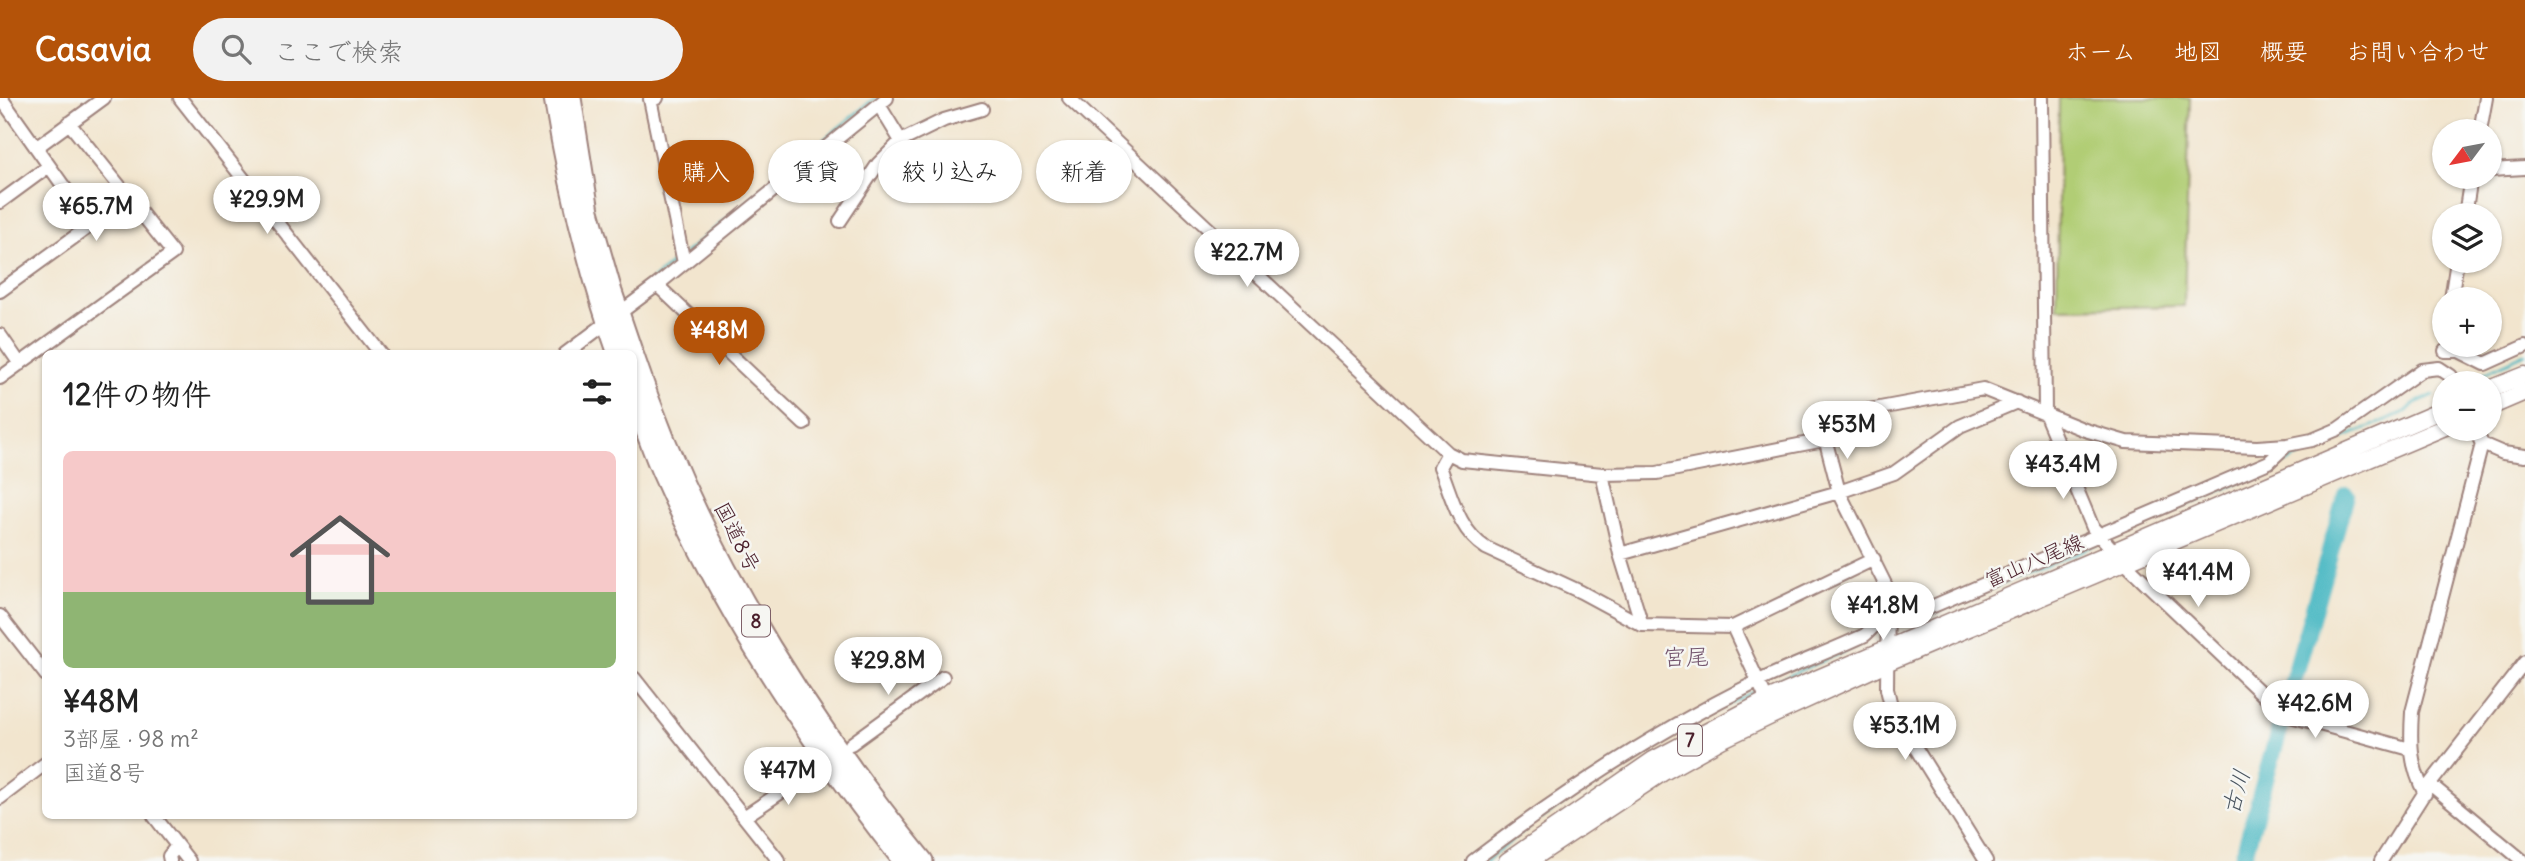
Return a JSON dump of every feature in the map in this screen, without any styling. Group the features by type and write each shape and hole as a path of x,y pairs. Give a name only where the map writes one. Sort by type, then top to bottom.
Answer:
{"highway":[{"name":"国道8号","path":"554,98 579,229 613,318 630,350"},
{"name":"国道8号","path":"571,98 589,211 617,350"},
{"name":"国道8号","path":"637,365 677,469 721,559 781,664 830,738 923,861"},
{"name":"国道8号","path":"637,405 663,476 705,561 769,675 818,747 903,861"}],"main road":[{"path":"2502,384 2525,374"},
{"path":"2502,402 2525,392"},
{"name":"富山八尾線","path":"1529,861 1662,773 1721,740 1770,708 1889,647 2432,414"},
{"name":"富山八尾線","path":"1507,861 1653,760 1770,708 1886,663 2432,433"}],"street":[{"path":"37,148 104,98"},
{"path":"180,98 377,350"},
{"path":"657,98 650,99 684,263"},
{"path":"1069,98 1448,453 1462,460 1602,474 1657,473 1824,440"},
{"path":"2042,98 2045,412 2092,528 2283,714 2410,749"},
{"path":"2482,119 2486,98"},
{"path":"570,350 657,285 883,102 901,140"},
{"path":"0,291 91,225 37,148 3,107"},
{"path":"903,140 944,120 982,109"},
{"path":"0,378 173,253 69,123"},
{"path":"840,221 878,164"},
{"path":"0,202 49,166"},
{"path":"2502,169 2525,168"},
{"path":"657,285 804,424"},
{"path":"0,335 20,364"},
{"path":"2502,356 2525,346"},
{"path":"2439,368 2442,357"},
{"path":"2471,357 2485,364 2501,357"},
{"path":"1986,861 1892,710 1887,689 1886,663 1889,647 1888,590 1839,492 1820,419 1983,389 2085,430 2126,442 2257,447 2287,445 2312,440 2338,429 2417,373 2432,367 2444,371"},
{"path":"1620,554 1839,492 1895,472 1960,426 2017,402"},
{"path":"2481,441 2504,453 2525,456"},
{"path":"2483,444 2412,712 2410,749 2418,780 2427,789 2523,861"},
{"path":"1473,861 1518,827 1651,738 1758,681 1865,635 1877,626 1888,612 1897,608 1911,614 1917,613 2269,462 2287,445"},
{"path":"1448,453 1440,467 1460,519 1473,540 1642,625 1732,627 1874,559"},
{"path":"1602,474 1620,554 1642,625"},
{"path":"0,616 42,670"},
{"path":"1732,627 1770,708"},
{"path":"2381,861 2427,789 2525,662"},
{"path":"851,744 943,677"},
{"path":"637,682 779,861"},
{"path":"0,799 42,766"},
{"path":"744,817 814,770"},
{"path":"155,819 189,861"},
{"path":"170,861 169,856 177,846"}],"green space":[{"path":"2059,98 2190,98 2184,306 2057,308"}],"waterway":[{"path":"685,253 875,98"},
{"path":"653,279 677,259"},
{"path":"2488,371 2525,354"},
{"path":"2114,536 2407,411 2415,403 2432,396"},
{"name":"古川","path":"2242,861 2346,495"},
{"path":"1912,622 2100,543"},
{"path":"1764,686 1859,645"},
{"path":"1698,720 1758,689"},
{"path":"1677,732 1693,723"},
{"path":"1542,818 1629,760"},
{"path":"1486,861 1528,828"}],"district":[{"name":"宮尾","path":"1686,657"}]}
